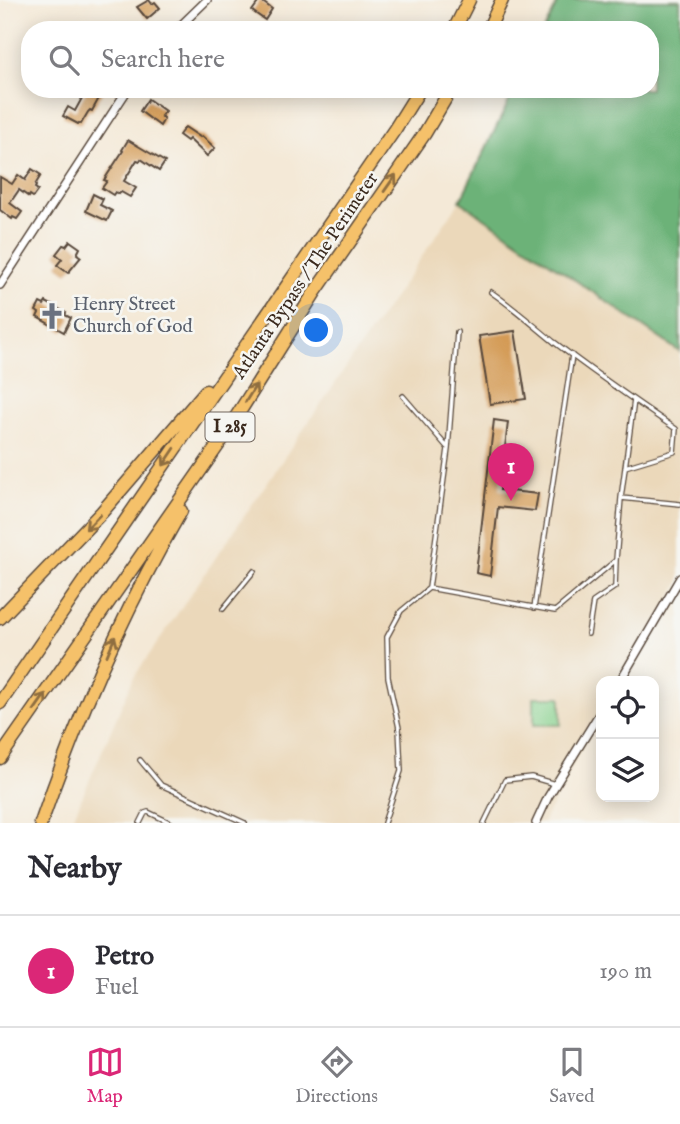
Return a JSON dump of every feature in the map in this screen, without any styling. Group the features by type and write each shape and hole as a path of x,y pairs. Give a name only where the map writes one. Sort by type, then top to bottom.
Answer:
{"highway":[{"path":"458,21 469,0"},
{"path":"492,21 502,0"},
{"name":"Atlanta Bypass / The Perimeter","path":"0,703 414,98"},
{"name":"Atlanta Bypass / The Perimeter","path":"0,758 221,441 315,292 425,133 446,98"},
{"path":"0,618 102,512 249,340"},
{"path":"41,823 61,763 118,629 156,554 221,441"}],"street":[{"path":"185,21 207,0"},
{"path":"0,285 122,98"},
{"path":"623,676 680,578"},
{"path":"536,823 596,719"}],"lane":[{"path":"491,292 572,355 677,429 674,452 625,467"},
{"path":"384,823 401,771 399,728 388,677 387,638 401,611 429,588 449,449 457,332"},
{"path":"534,608 572,355"},
{"path":"403,396 449,449"},
{"path":"588,634 593,602 615,587 621,498 634,400"},
{"path":"621,498 680,504"},
{"path":"429,588 555,611 616,560"},
{"path":"223,609 254,571"},
{"path":"140,761 161,785 245,823"},
{"path":"484,823 505,780 531,777 557,784"},
{"path":"140,823 148,812 171,823"}],"shaded area":[{"path":"460,201 680,352 680,582 624,676 596,676 596,722 543,823 71,823 134,677"}],"green space":[{"path":"559,0 680,0 680,352 460,201 511,98 659,98 659,21 548,21"},
{"path":"534,697 561,697 561,725 534,725"}],"building":[{"path":"149,0 160,8 147,19 137,7"},
{"path":"260,0 272,9 265,20 252,11"},
{"path":"82,98 99,98 81,124 63,116 68,107 75,111"},
{"path":"148,99 165,111 161,116 164,119 160,126 140,111"},
{"path":"185,127 202,136 215,148 207,156 189,139 187,141 179,135"},
{"path":"128,140 165,162 159,171 141,159 137,160 124,181 136,188 130,197 121,192 115,192 113,195 102,188"},
{"path":"32,169 41,175 35,185 38,190 33,197 29,197 19,190 10,203 22,212 17,219 12,219 0,210 0,177 12,184 18,175 25,180"},
{"path":"93,194 103,199 100,205 112,211 107,221 86,211"},
{"path":"70,241 80,248 77,254 81,257 68,273 57,265 62,259 56,254"},
{"name":"Henry Street Church of God","path":"46,302 71,318 64,332 37,317 39,313 36,311 40,303 44,305"},
{"path":"515,331 526,399 490,404 479,336"},
{"path":"494,420 508,422 500,490 538,494 535,511 498,507 490,576 476,573"}],"place":[{"name":"Henry Street Church of God","path":"52,316"},
{"name":"Petro","path":"511,501"}]}
